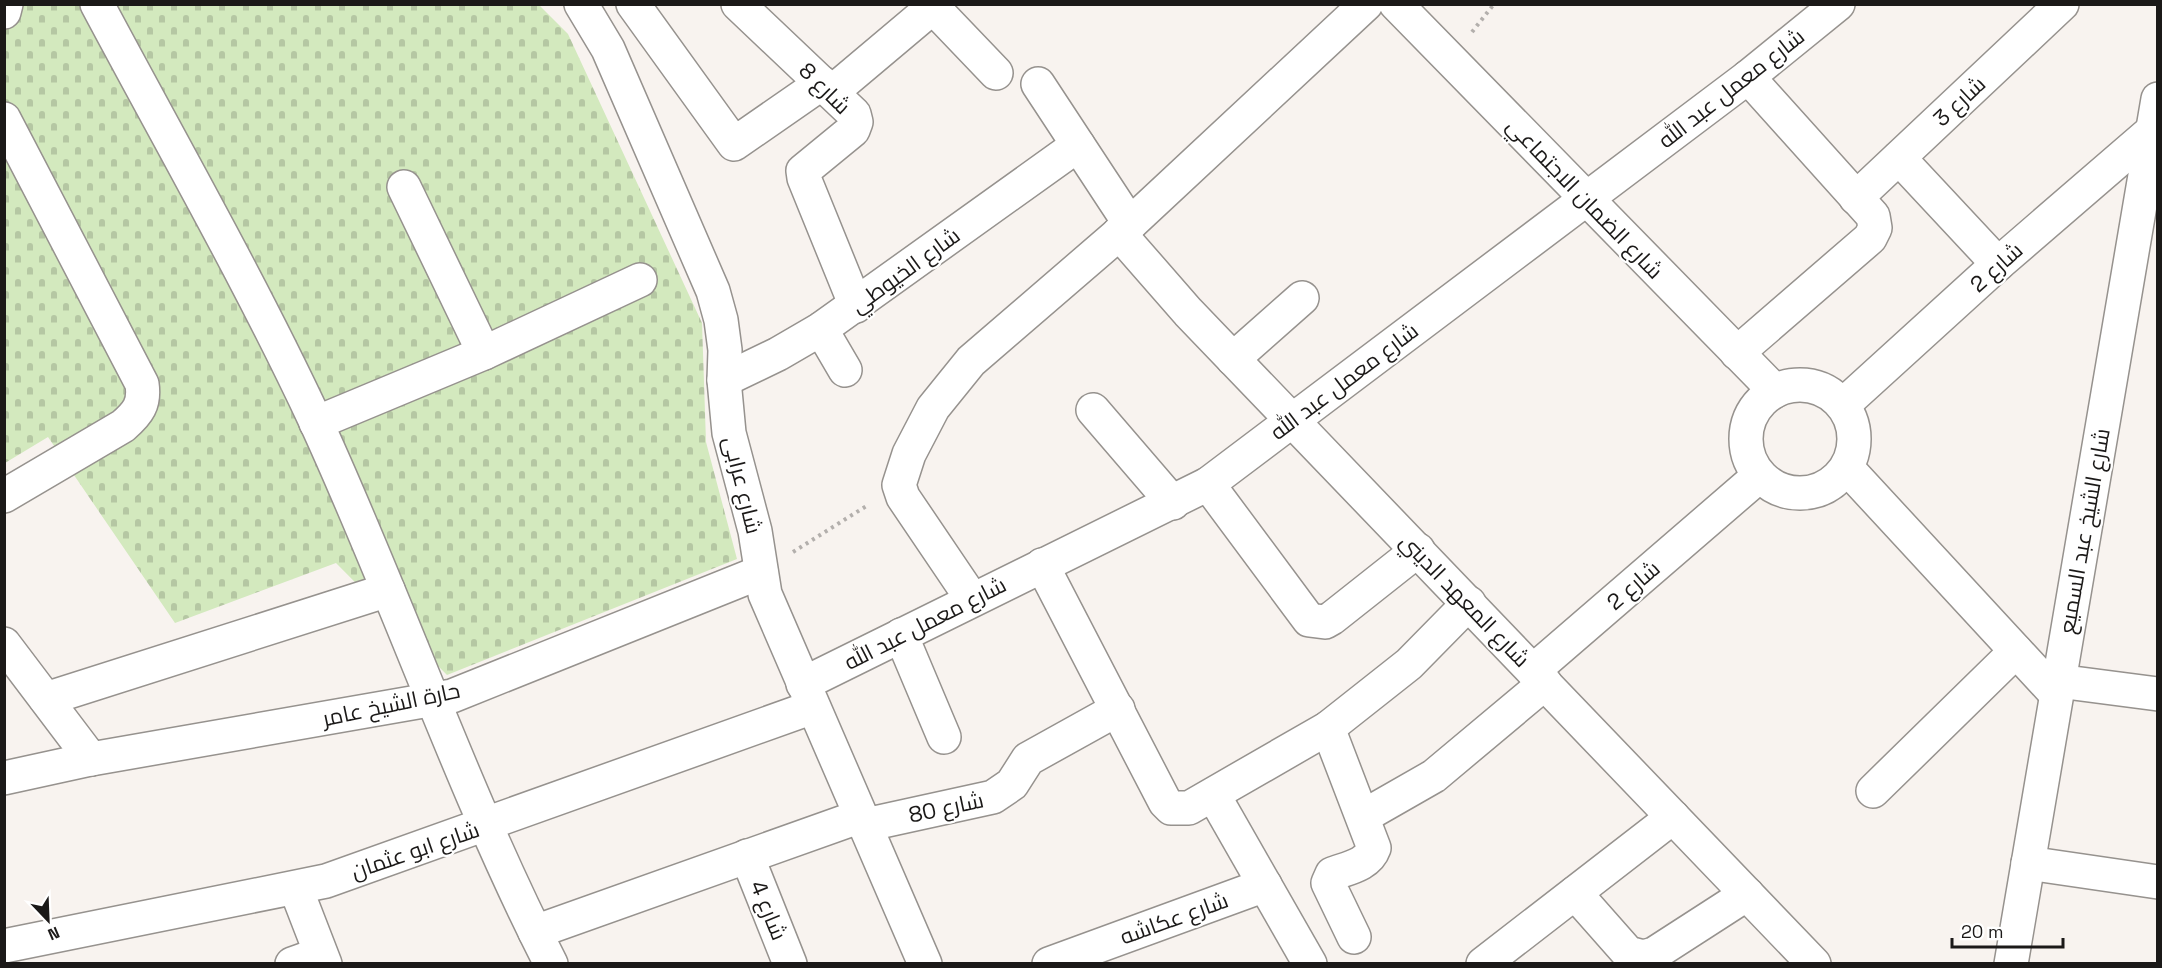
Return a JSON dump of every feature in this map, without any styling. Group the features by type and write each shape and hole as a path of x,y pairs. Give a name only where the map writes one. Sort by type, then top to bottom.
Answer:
{"street":[{"path":"4,12 6,4"},
{"path":"97,4 260,305 316,423 485,825 551,963"},
{"name":"شارع عرابى","path":"582,4 608,49 713,291 721,320 725,350 724,380 729,434 755,531 761,572 772,614 863,820 916,961"},
{"path":"633,4 734,144 827,87 931,6 996,73"},
{"name":"شارع 8","path":"738,4 854,114 856,122 853,130 803,171 856,306"},
{"path":"972,599 903,497 899,485 909,454 933,408 971,361 1124,229 1366,4"},
{"name":"شارع الضمان الاجتماعي","path":"1396,4 1775,391"},
{"name":"شارع معمل عبد الله","path":"808,696 901,635 1208,484 1748,77 1838,4"},
{"name":"شارع 3","path":"1856,198 2061,4"},
{"path":"1737,353 1870,238 1875,228 1873,216 1748,77"},
{"name":"شارع المعهد الديني","path":"1038,84 1078,145 1124,229 1188,312 1814,963"},
{"name":"شارع الشيخ عبد السميع","path":"2011,963 2157,99"},
{"path":"4,119 142,384 144,398 137,414 123,426 4,496"},
{"name":"شارع 2","path":"1843,405 1998,264 2152,131"},
{"name":"شارع الخيوطي","path":"724,380 778,354 856,306 1078,145"},
{"path":"1899,158 1998,264"},
{"path":"404,187 484,353"},
{"path":"316,423 484,353 640,280"},
{"path":"1233,359 1302,298"},
{"path":"821,329 845,370"},
{"path":"1796,386 1818,388 1843,405 1851,419 1855,436 1853,452 1846,468 1836,481 1821,490 1805,494 1788,493 1772,487 1759,476 1752,464 1746,437 1754,411 1775,391 1796,386"},
{"path":"1093,410 1173,503"},
{"path":"1846,468 2016,651 2057,688 2157,694"},
{"name":"شارع 2","path":"1364,816 1434,776 1759,476"},
{"path":"1208,484 1309,620 1316,623 1332,618 1418,550"},
{"path":"1042,565 1165,802 1179,810 1189,808 1214,796 1328,728 1409,664 1469,603"},
{"name":"حارة الشيخ عامر","path":"4,778 91,759 452,696 761,572"},
{"path":"46,699 388,590"},
{"path":"901,635 944,738"},
{"path":"4,644 91,759"},
{"path":"1873,791 2016,651"},
{"name":"شارع ابو عثمان","path":"4,946 296,889 485,825 808,696"},
{"name":"شارع 80","path":"535,932 747,856 863,820 993,797 1012,784 1028,759 1035,754 1118,709"},
{"path":"1328,728 1364,816 1374,848 1371,856 1365,862 1332,874 1328,883 1354,937"},
{"path":"1214,796 1310,963"},
{"path":"1483,963 1673,817"},
{"name":"شارع 4","path":"747,856 790,963"},
{"path":"2028,863 2157,882"},
{"name":"شارع عكاشه","path":"1049,963 1265,885"},
{"path":"296,889 313,960"},
{"path":"1575,893 1628,953 1643,957 1654,954 1747,894"}],"path":[{"path":"761,572 899,485"}],"green space":[{"path":"5,5 539,5 568,34 702,323 706,442 737,559 447,675 336,563 175,623 48,437 5,463"}]}
